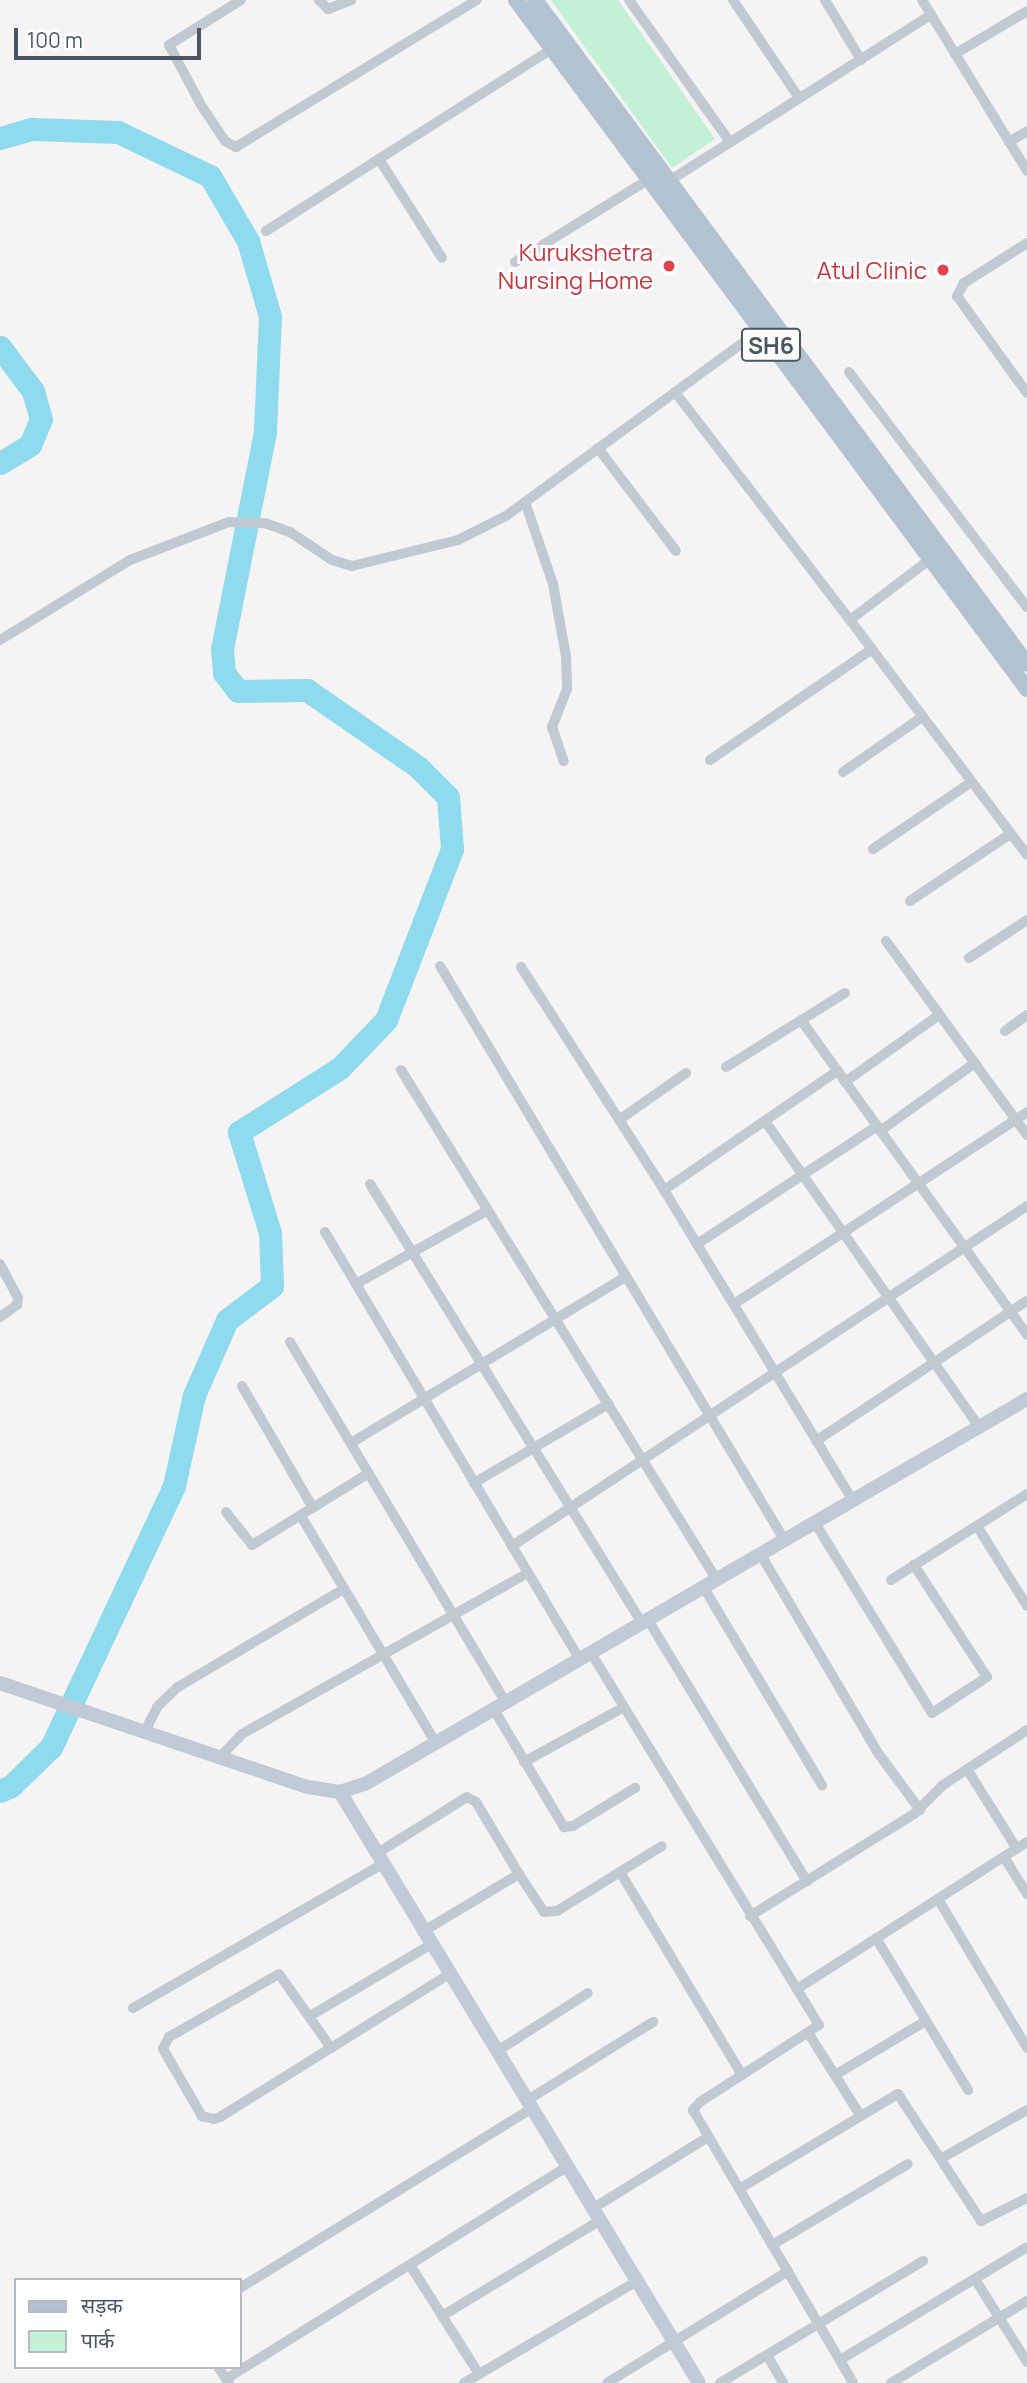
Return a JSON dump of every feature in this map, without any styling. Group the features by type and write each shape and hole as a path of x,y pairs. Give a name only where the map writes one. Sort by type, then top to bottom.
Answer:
{"main road":[{"name":"SH6","path":"516,0 648,180 766,325"},
{"name":"SH6","path":"535,0 669,181 766,325 936,555 1027,664"},
{"name":"SH6","path":"1014,647 1027,689"}],"street":[{"path":"319,0 328,9 351,0"},
{"path":"238,1 169,45 201,105 225,141 236,147 477,0"},
{"path":"629,0 730,142"},
{"path":"733,0 799,98"},
{"path":"825,0 861,60"},
{"path":"922,0 1027,171"},
{"path":"955,54 1027,10"},
{"path":"669,181 931,15"},
{"path":"266,231 552,49"},
{"path":"1009,142 1027,131"},
{"path":"379,159 442,258"},
{"path":"515,262 648,180"},
{"path":"1027,243 964,283 957,296 1022,377 1027,393"},
{"path":"0,640 130,560 218,525 240,521 265,523 311,543 332,560 352,566 458,540 525,502 766,325"},
{"path":"849,372 1027,607"},
{"path":"675,392 872,649 970,783 1026,850"},
{"path":"598,448 676,551"},
{"path":"525,502 553,584 566,656 567,690 552,727 564,761"},
{"path":"850,620 936,555"},
{"path":"710,760 872,649"},
{"path":"842,772 922,717"},
{"path":"873,849 970,783"},
{"path":"909,901 1010,834"},
{"path":"969,958 1027,920"},
{"path":"886,941 1027,1135"},
{"path":"440,966 785,1541"},
{"path":"521,967 697,1244 853,1501"},
{"path":"726,1067 845,993"},
{"path":"845,1082 939,1015"},
{"path":"1005,1031 1027,1016"},
{"path":"801,1020 1027,1335"},
{"path":"697,1244 975,1063"},
{"path":"401,1070 642,1460 822,1785"},
{"path":"664,1191 837,1071"},
{"path":"619,1120 686,1073"},
{"path":"734,1304 1027,1112"},
{"path":"765,1121 979,1427"},
{"path":"370,1184 807,1881"},
{"path":"512,1546 1027,1206"},
{"path":"356,1284 488,1210"},
{"path":"325,1232 528,1573 624,1707 819,2025 809,2034 694,2106 708,2137 853,2383"},
{"path":"0,1264 18,1298 17,1305 0,1317"},
{"path":"351,1443 483,1366 625,1277"},
{"path":"816,1441 1027,1301"},
{"path":"290,1342 452,1614 499,1705 524,1762 560,1824 569,1828 635,1788"},
{"path":"242,1386 313,1508"},
{"path":"0,1683 82,1713 308,1787 340,1792 365,1784 1027,1399"},
{"path":"474,1483 608,1404"},
{"path":"226,1512 252,1545 369,1473"},
{"path":"891,1580 1027,1494"},
{"path":"301,1516 435,1742"},
{"path":"815,1523 932,1713 987,1677 914,1565"},
{"path":"977,1526 1027,1606"},
{"path":"761,1555 878,1753 920,1810"},
{"path":"219,1758 242,1734 528,1573"},
{"path":"144,1733 157,1707 178,1687 344,1589"},
{"path":"524,1762 624,1707"},
{"path":"750,1916 920,1810 935,1791 1027,1730"},
{"path":"967,1769 1017,1849"},
{"path":"340,1792 448,1975 699,2383"},
{"path":"132,2008 379,1859 467,1797 475,1802 540,1907 550,1913 662,1846"},
{"path":"797,1989 1027,1842"},
{"path":"1004,1857 1027,1894"},
{"path":"620,1872 742,2075"},
{"path":"422,1931 519,1874"},
{"path":"939,1899 1027,2048"},
{"path":"876,1938 968,2090"},
{"path":"310,2015 430,1945"},
{"path":"331,2048 279,1974 169,2036 163,2049 202,2116 214,2119 331,2048 448,1975"},
{"path":"496,2052 588,1993"},
{"path":"835,2075 926,2021"},
{"path":"242,2287 653,2022"},
{"path":"809,2034 860,2115"},
{"path":"739,2189 860,2115 901,2095 981,2221 1027,2198"},
{"path":"942,2158 1027,2110"},
{"path":"442,2316 596,2215 708,2137"},
{"path":"772,2245 908,2164"},
{"path":"228,2381 566,2167"},
{"path":"840,2360 1027,2247"},
{"path":"720,2383 923,2260"},
{"path":"410,2265 479,2374"},
{"path":"607,2383 788,2272"},
{"path":"975,2279 1027,2362"},
{"path":"464,2383 636,2281"},
{"path":"891,2383 1027,2301"},
{"path":"767,2355 783,2383"}],"green space":[{"path":"551,0 618,0 715,139 672,168"}],"waterway":[{"path":"0,138 32,129 118,132 210,176 248,241 270,316 265,432 222,649 224,673 238,691 307,690 418,767 448,797 452,849 386,1020 340,1068 239,1132 270,1233 272,1286 227,1320 194,1395 174,1486 51,1747 11,1786 0,1791"},
{"path":"0,347 33,391 41,419 30,445 0,463"}],"place":[{"name":"Kurukshetra Nursing Home","path":"669,266"},
{"name":"Atul Clinic","path":"943,270"}]}
